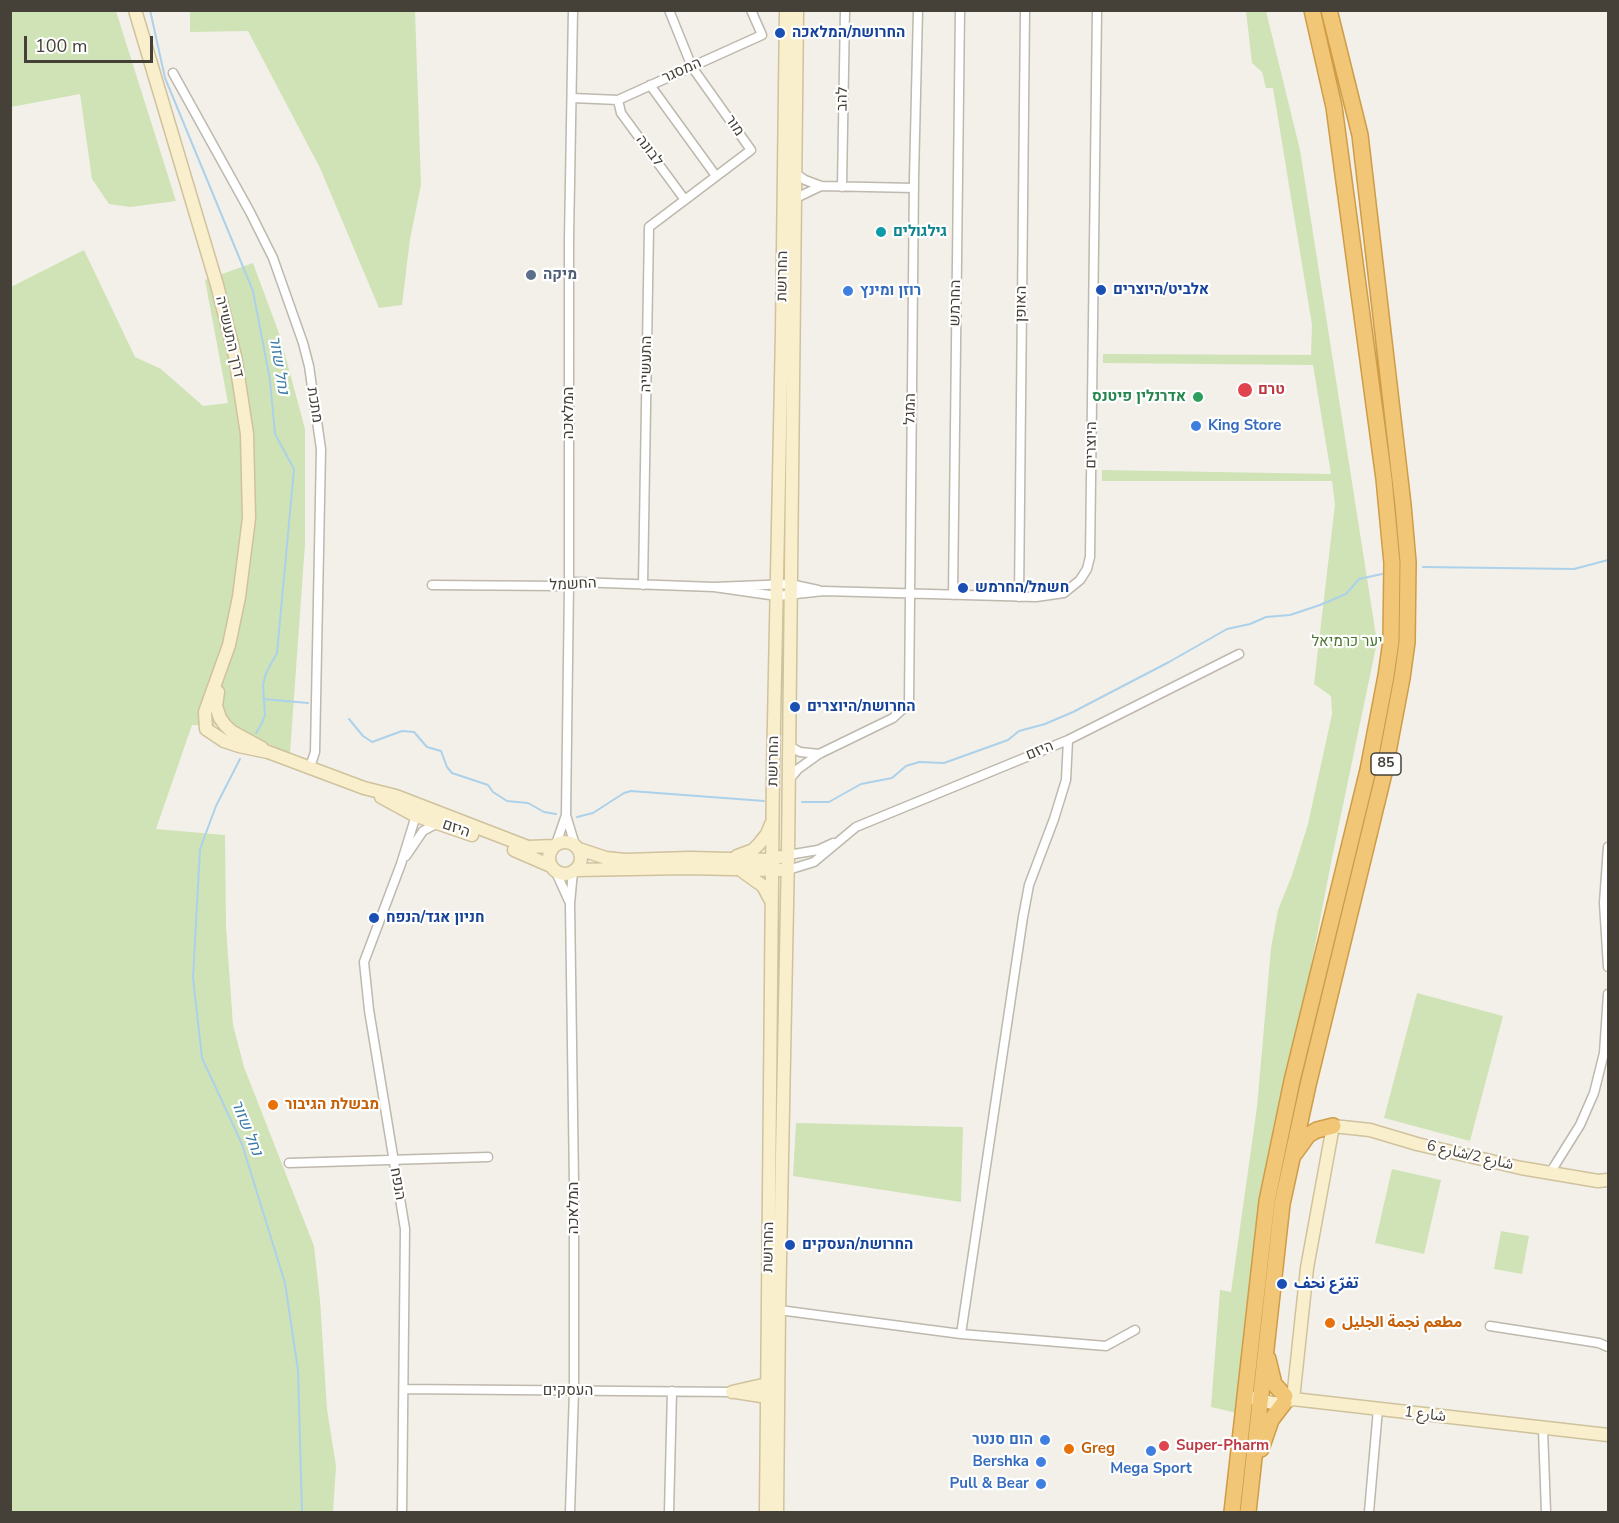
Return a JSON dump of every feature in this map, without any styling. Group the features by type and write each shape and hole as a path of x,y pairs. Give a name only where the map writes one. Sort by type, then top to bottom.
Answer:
{"highway":[{"name":"85","path":"1232,1512 1262,1236 1272,1171 1363,792 1391,641 1392,563 1384,479 1334,107 1312,10"},
{"name":"85","path":"1248,1512 1277,1238 1306,1093 1389,750 1402,678 1409,603 1402,496 1360,135 1329,10"},
{"path":"1306,1093 1312,1117 1323,1125 1333,1126"},
{"path":"1291,1161 1308,1135 1333,1126"},
{"path":"1251,1477 1271,1420 1287,1400 1274,1383 1265,1347"}],"street":[{"name":"דרך התעשייה","path":"135,10 217,285 235,356 247,434 249,518 239,597 221,673 205,712 207,729 224,741 248,749 268,752 310,767"},
{"name":"המלאכה","path":"570,904 549,856 566,815 569,239 573,10"},
{"path":"669,10 692,67"},
{"name":"המסגר","path":"573,98 618,100 762,35 751,10"},
{"name":"החרושת","path":"767,1384 772,865 786,10"},
{"name":"החרושת","path":"766,1512 779,1311 788,870 797,10"},
{"name":"להב","path":"842,187 845,10"},
{"name":"המגל","path":"789,780 798,769 819,754 893,718 909,703 918,10"},
{"name":"החרמש","path":"952,595 960,10"},
{"name":"האופן","path":"1019,597 1025,10"},
{"name":"היוצרים","path":"777,590 1036,597 1064,593 1080,580 1087,569 1090,557 1097,10"},
{"name":"מור","path":"692,67 751,150 716,176"},
{"name":"מתכת","path":"173,73 273,258 309,366 321,449 315,752 310,767"},
{"path":"650,85 716,176"},
{"name":"לבונה","path":"618,100 621,113 685,200"},
{"path":"795,173 821,186 914,188"},
{"name":"התעשייה","path":"643,585 649,227 716,176"},
{"path":"794,199 821,186"},
{"name":"החשמל","path":"432,585 558,586 577,582 777,590"},
{"name":"היזם","path":"574,871 726,858 772,865 788,870 814,862 856,827 1068,740 1239,654"},
{"path":"961,1334 1023,917 1029,885 1066,780 1068,740"},
{"path":"789,746 800,752 819,754"},
{"name":"היזם","path":"310,767 418,811 528,847 555,845"},
{"name":"היזם","path":"418,811 438,823 526,854 553,868"},
{"name":"הנפח","path":"402,1512 405,1229 366,990 364,962 401,864 418,811"},
{"name":"המלאכה","path":"566,815 580,861 574,871 570,904 574,1184 574,1391 570,1512"},
{"path":"726,858 753,850 767,834 773,817"},
{"name":"הנפח","path":"401,864 423,831 438,823"},
{"name":"היזם","path":"577,847 606,858 688,863 738,869 772,865 788,855 818,850 839,840"},
{"path":"555,845 568,842 577,847"},
{"path":"1608,847 1604,903 1608,967"},
{"path":"553,868 565,874 574,871"},
{"path":"738,869 762,886 772,903"},
{"path":"1550,1173 1580,1125 1594,1093 1604,1053 1608,994"},
{"path":"1287,1400 1307,1268 1333,1126"},
{"name":"شارع 2/شارع 6","path":"1333,1126 1370,1130 1417,1144 1550,1173 1598,1181 1608,1180"},
{"path":"289,1163 488,1157"},
{"path":"779,1311 961,1334 1106,1346 1135,1330"},
{"path":"1490,1326 1599,1343 1608,1347"},
{"path":"732,1392 767,1384 773,1394"},
{"name":"העסקים","path":"404,1389 732,1392"},
{"path":"669,1512 672,1391"},
{"path":"732,1392 773,1394"},
{"name":"החרושת","path":"773,1394 777,1512"},
{"name":"شارع 1","path":"1244,1394 1608,1435"},
{"path":"1369,1512 1378,1409"},
{"path":"1543,1429 1546,1512"}],"green space":[{"path":"11,10 116,11 176,201 130,207 109,204 92,179 80,94 11,107"},
{"path":"190,11 415,11 421,185 410,239 402,305 379,308 320,168 248,31 190,32"},
{"name":"יער כרמיאל","path":"1246,11 1266,11 1300,150 1377,642 1297,1038 1237,1413 1211,1407 1220,1290 1231,1292 1257,1107 1271,948 1278,910 1308,824 1332,714 1331,696 1314,684 1335,504 1332,481 1102,481 1102,470 1331,474 1313,365 1103,363 1103,354 1311,355 1312,325 1273,88 1266,88 1262,72 1252,63"},
{"path":"84,250 135,357 161,369 203,406 228,403 205,280 253,263 280,336 305,429 305,544 290,753 217,725 192,725 156,829 225,835 226,927 233,1025 244,1067 314,1246 327,1409 336,1466 333,1512 11,1512 11,287"},
{"path":"1417,993 1503,1016 1470,1141 1384,1118"},
{"path":"796,1123 963,1127 961,1202 793,1176"},
{"path":"1392,1169 1441,1180 1424,1254 1375,1243"},
{"path":"1501,1231 1529,1236 1522,1274 1494,1269"}],"waterway":[{"name":"נחל שזור","path":"150,10 165,78 253,291 270,380 275,434 294,469 277,653 266,673 263,685 265,715 256,733"},
{"path":"1423,567 1574,569 1608,560"},
{"path":"802,802 829,802 861,784 892,778 906,766 919,762 944,763 1008,740 1019,731 1045,724 1073,712 1227,629 1250,624 1266,617 1290,615 1320,605 1346,594 1359,579 1382,574"},
{"path":"263,699 308,703"},
{"path":"349,719 363,736 372,742 402,731 414,732 427,747 441,751 452,773 488,785 493,792 507,801 528,803 544,812 556,814"},
{"name":"נחל שזור","path":"240,759 216,806 200,849 193,978 202,1058 242,1144 285,1283 298,1370 302,1512"},
{"path":"577,817 593,813 631,791 764,801"}],"place":[{"name":"החרושת/המלאכה","path":"780,33"},
{"name":"גילגולים","path":"881,232"},
{"name":"מיקה","path":"531,275"},
{"name":"אלביט/היוצרים","path":"1101,290"},
{"name":"רוזן ומינץ","path":"848,291"},
{"name":"טרם","path":"1245,390"},
{"name":"אדרנלין פיטנס","path":"1198,397"},
{"name":"King Store","path":"1196,426"},
{"name":"חשמל/החרמש","path":"963,588"},
{"name":"החרושת/היוצרים","path":"795,707"},
{"name":"חניון אגד/הנפח","path":"374,918"},
{"name":"מבשלת הגיבור","path":"273,1105"},
{"name":"החרושת/העסקים","path":"790,1245"},
{"name":"تفرّع نحف","path":"1282,1284"},
{"name":"مطعم نجمة الجليل","path":"1330,1323"},
{"name":"הום סנטר","path":"1045,1440"},
{"name":"Super-Pharm","path":"1164,1446"},
{"name":"Greg","path":"1069,1449"},
{"name":"Mega Sport","path":"1151,1451"},
{"name":"Bershka","path":"1041,1462"},
{"name":"Pull & Bear","path":"1041,1484"}]}
